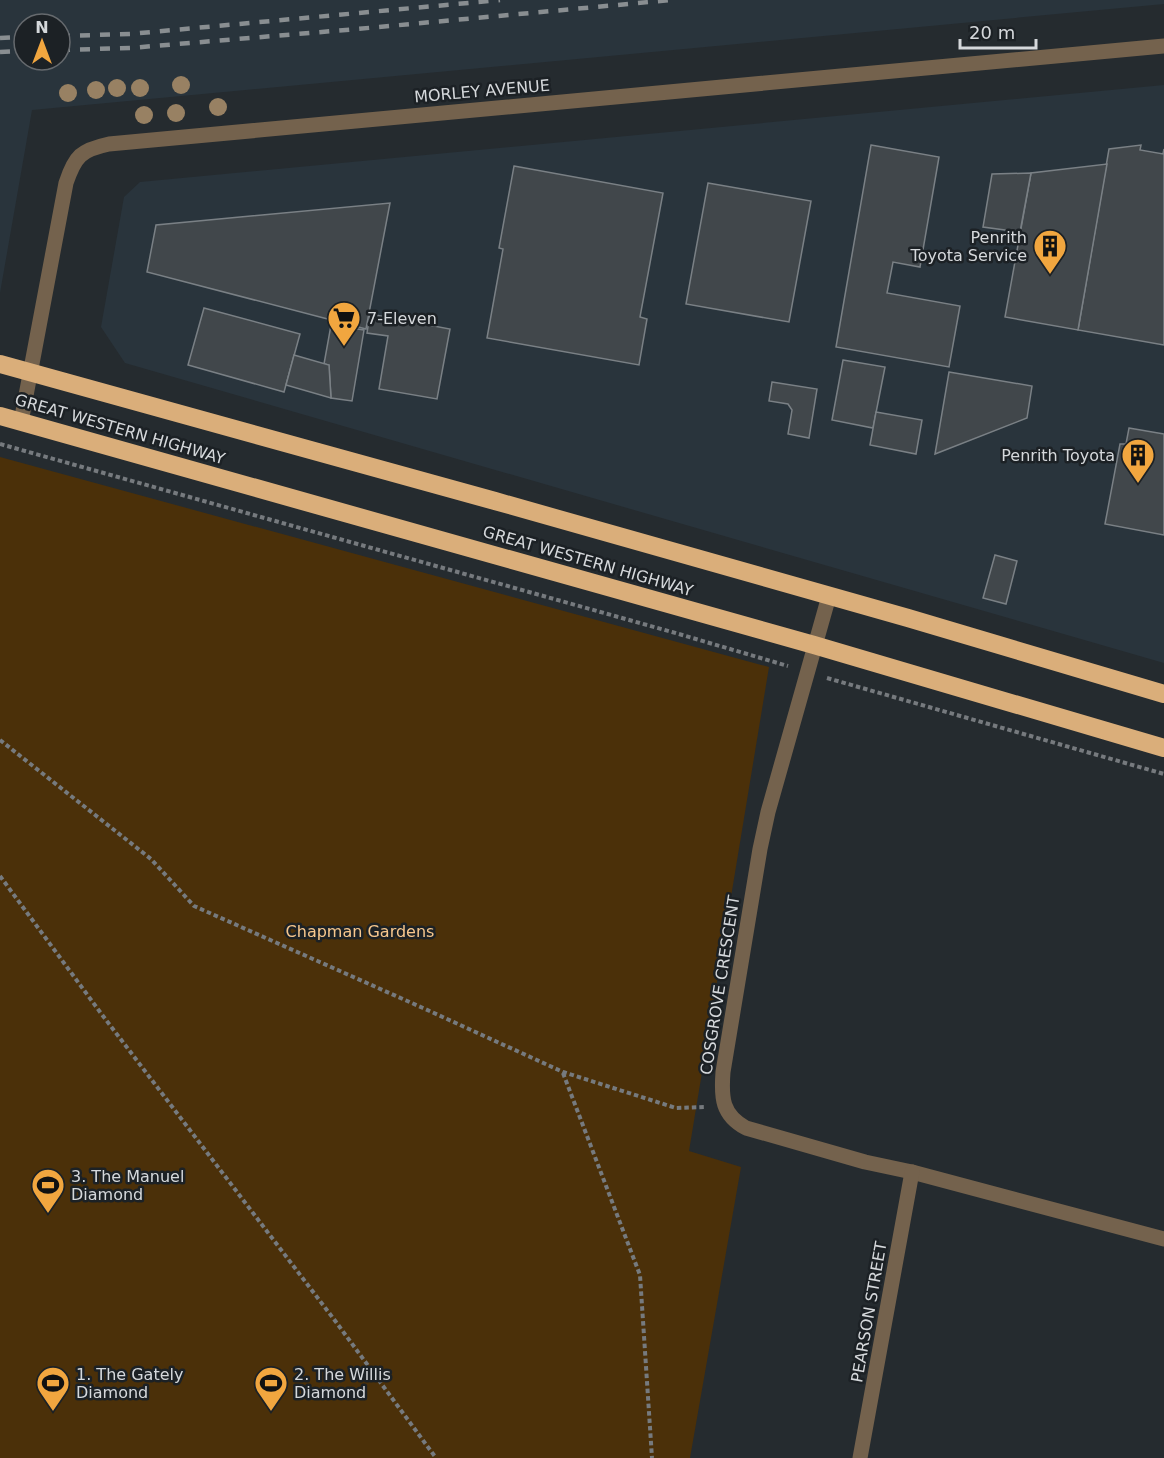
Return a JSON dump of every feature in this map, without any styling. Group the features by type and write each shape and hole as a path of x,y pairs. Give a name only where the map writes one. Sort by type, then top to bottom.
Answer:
{"highway":[{"name":"GREAT WESTERN HIGHWAY","path":"0,363 484,498 1164,694"},
{"name":"GREAT WESTERN HIGHWAY","path":"0,416 814,645 1164,748"}],"street":[{"name":"MORLEY AVENUE","path":"21,422 66,183 75,160 93,148 109,144 1164,46"},
{"name":"COSGROVE CRESCENT","path":"828,596 768,812 760,849 723,1072 724,1105 731,1118 746,1128 865,1162 912,1172 1164,1239"},
{"name":"PEARSON STREET","path":"860,1458 912,1172"}],"path":[{"path":"0,444 770,661"},
{"path":"832,679 1164,774"},
{"path":"0,740 151,859 194,906 562,1072 676,1108 708,1107"},
{"path":"0,876 436,1458"},
{"path":"562,1072 640,1275 652,1458"}],"shaded area":[{"path":"0,0 1164,0 1164,4 32,110 0,293"},
{"path":"1164,85 1164,663 125,363 101,327 124,197 140,182"}],"green space":[{"name":"Chapman Gardens","path":"0,457 769,667 689,1151 741,1167 690,1458 0,1458"}],"building":[{"path":"871,145 939,157 920,267 893,262 887,293 960,306 949,367 836,347"},
{"path":"1141,145 1140,150 1163,154 1164,149 1164,345 1078,330 1109,149"},
{"name":"Penrith Toyota Service","path":"1107,164 1078,330 1005,317 1031,173"},
{"path":"514,166 663,193 640,317 647,319 639,365 487,338 503,249 499,248"},
{"path":"1031,173 1020,232 983,227 992,174"},
{"path":"708,183 811,201 789,322 686,304"},
{"path":"390,203 366,329 147,272 156,225"},
{"path":"204,308 300,334 284,392 188,365"},
{"path":"370,314 450,329 437,399 379,389 388,336 367,333"},
{"name":"7-Eleven","path":"331,325 364,330 352,401 331,398 329,365 324,364"},
{"path":"294,355 329,365 331,398 286,385"},
{"path":"843,360 885,367 873,428 832,420"},
{"path":"949,372 1032,386 1027,418 935,454"},
{"path":"772,382 817,389 809,438 788,434 792,410 788,404 769,401"},
{"path":"876,412 922,420 916,454 870,445"},
{"name":"Penrith Toyota","path":"1129,428 1164,434 1164,535 1105,524 1120,444 1126,444"},
{"path":"995,555 1017,561 1006,604 983,598"}],"railway":[{"path":"72,36 130,34 500,0"},
{"path":"72,50 130,48 671,0"},
{"path":"0,38 12,38"},
{"path":"0,52 12,52"}],"place":[{"name":"Penrith Toyota Service","path":"1050,275"},
{"name":"7-Eleven","path":"344,347"},
{"name":"Penrith Toyota","path":"1138,484"},
{"name":"3. The Manuel Diamond","path":"48,1214"},
{"name":"1. The Gately Diamond","path":"53,1412"},
{"name":"2. The Willis Diamond","path":"271,1412"}]}
